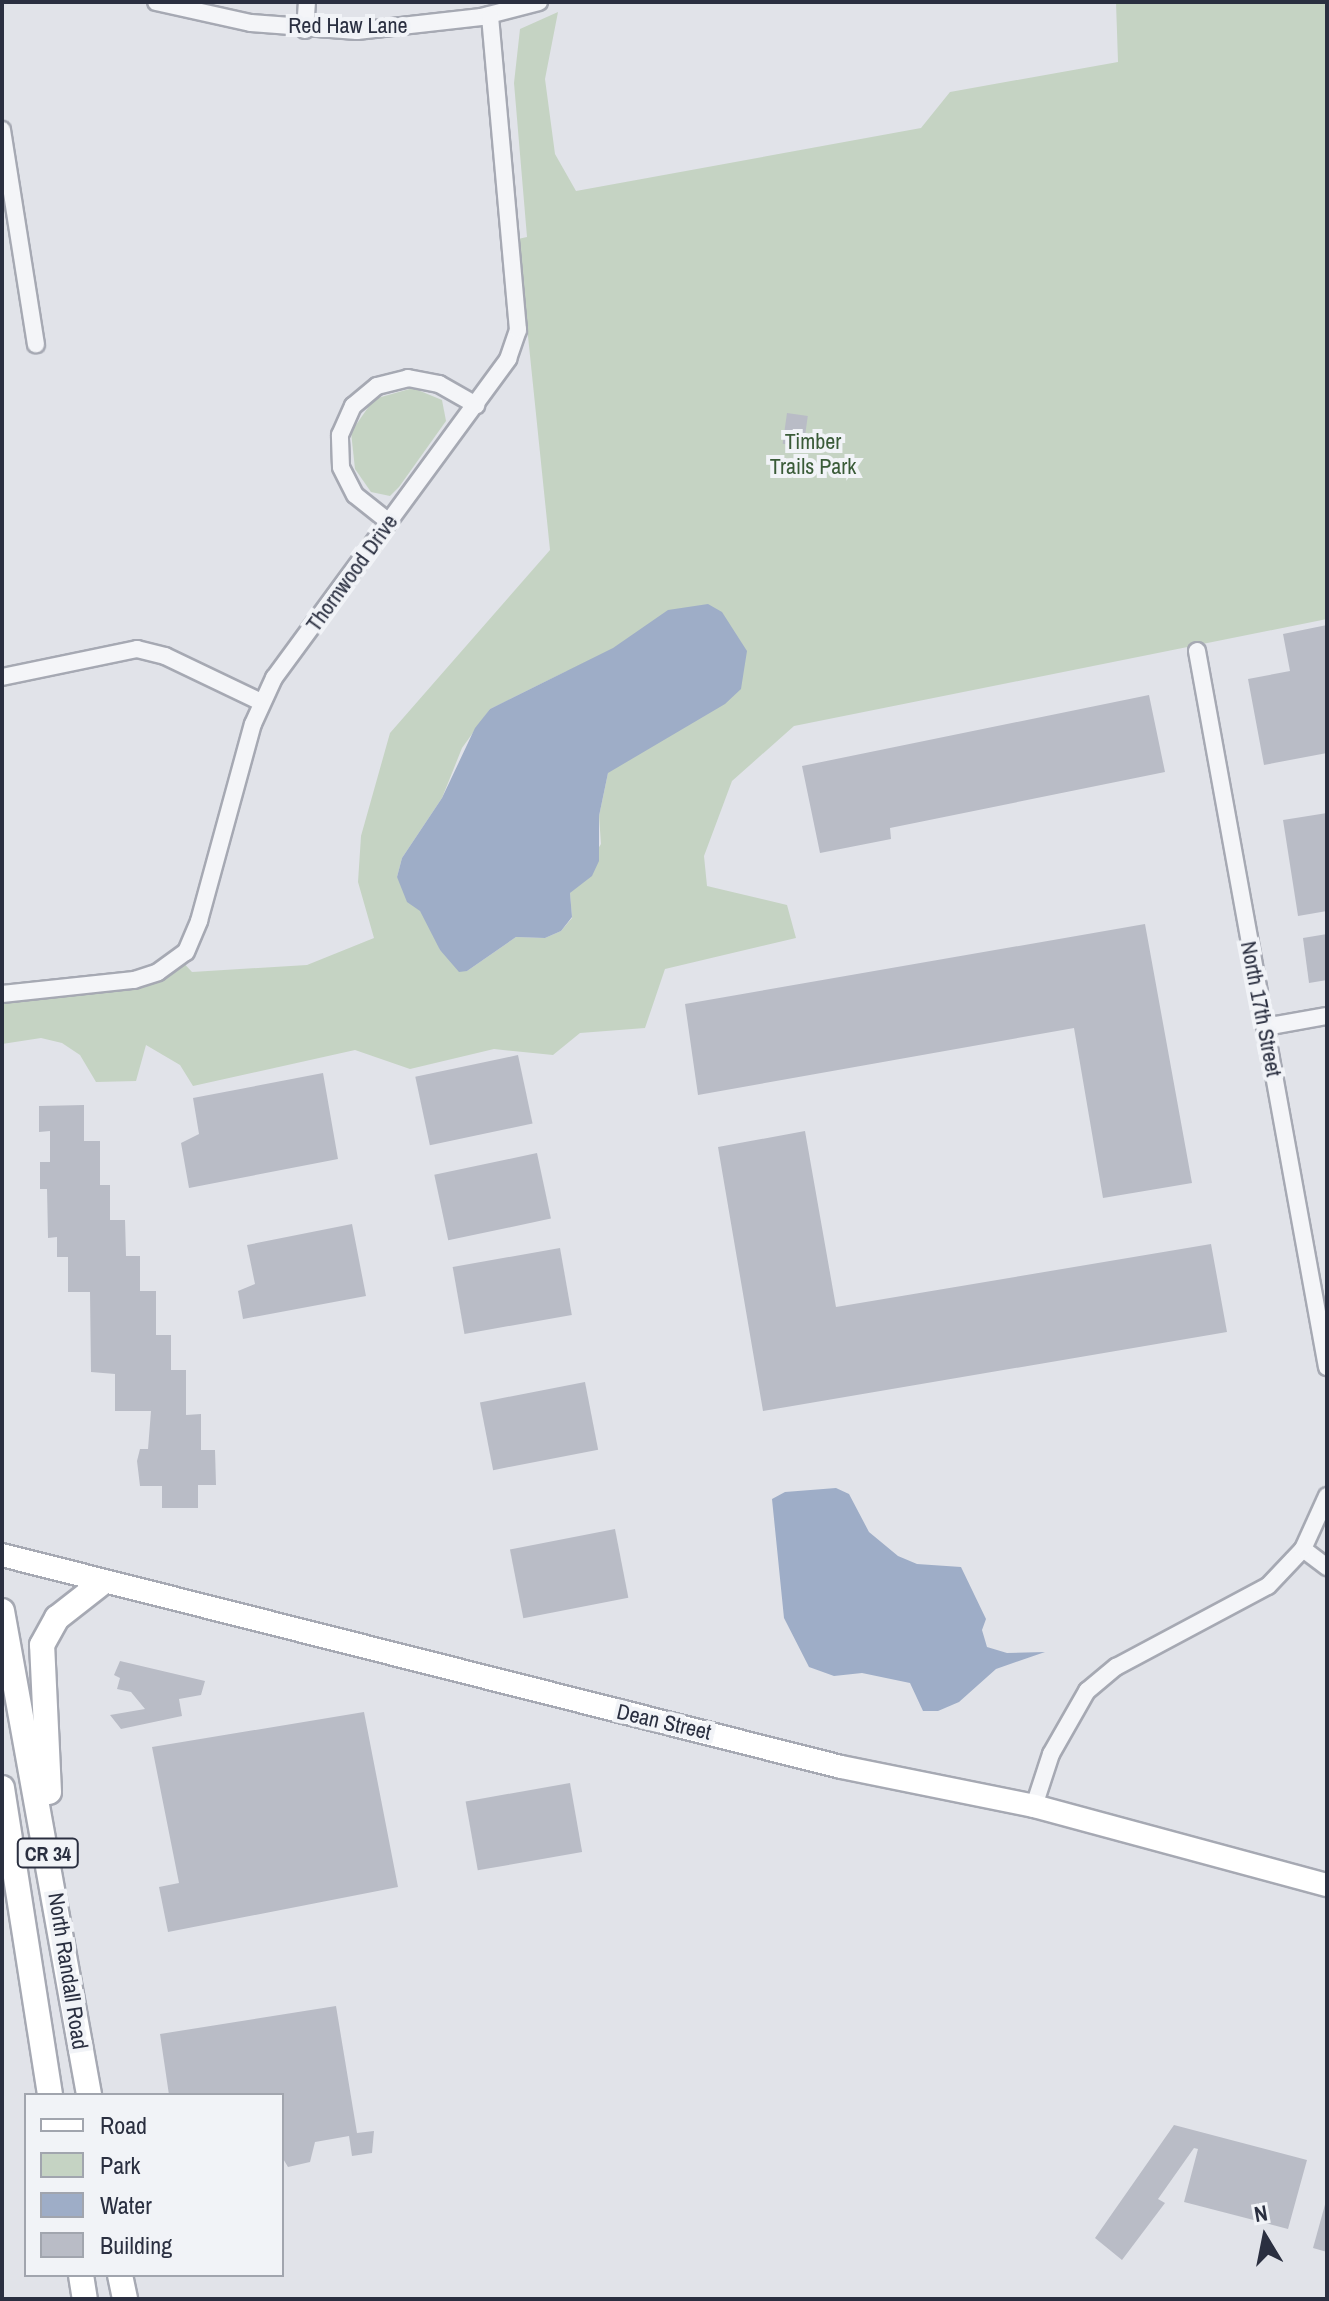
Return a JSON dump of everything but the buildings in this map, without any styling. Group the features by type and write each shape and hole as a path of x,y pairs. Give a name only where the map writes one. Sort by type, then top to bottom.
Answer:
{"main road":[{"path":"55,1891 42,1645 57,1618 103,1582"},
{"name":"North Randall Road","path":"2,1611 55,1891 89,2093"},
{"name":"North Randall Road","path":"2,1788 50,2093"},
{"path":"81,2277 85,2299"},
{"path":"120,2277 125,2299"}],"street":[{"name":"Red Haw Lane","path":"156,2 305,30 409,28 490,15 539,2"},
{"path":"305,30 307,2"},
{"name":"Thornwood Drive","path":"2,994 134,980 158,972 186,952 199,921 261,702 508,359 518,330 490,15"},
{"path":"2,130 36,344"},
{"path":"389,522 355,495 341,467 340,435 353,406 377,386 408,378 439,384 476,405"},
{"path":"2,677 137,649 165,656 261,702"},
{"name":"North 17th Street","path":"1197,651 1327,1367"},
{"path":"1265,1027 1327,1016"},
{"path":"1034,1806 1051,1754 1087,1691 1116,1667 1258,1593 1303,1549 1327,1496"},
{"path":"1303,1549 1327,1567"},
{"name":"Dean Street","path":"2,1555 841,1767 1034,1806 1327,1885"}],"green space":[{"name":"Timber Trails Park","path":"1116,2 1327,2 1327,619 794,726 732,781 704,856 707,886 787,905 796,938 665,969 645,1028 580,1033 553,1055 494,1049 410,1069 355,1050 193,1086 180,1065 146,1045 136,1081 96,1082 80,1055 62,1043 41,1038 2,1044 2,994 134,980 179,958 192,972 307,965 374,938 358,882 361,836 390,733 550,550 518,239 527,237 514,83 520,29 558,12 545,79 555,154 576,191 921,128 950,92 1118,62","holes":["567,671 608,773 599,816 601,844 570,893 572,918 561,931 545,938 516,937 467,971 440,950 431,926 397,877 402,858 442,798 462,748 490,709"]},
{"path":"413,388 442,400 446,421 390,496 371,492 355,469 351,432 374,399"}],"water":[{"path":"708,604 722,612 747,651 741,689 725,704 608,773 599,816 599,861 592,876 570,893 572,917 561,931 545,938 516,937 467,971 459,972 440,950 420,911 407,902 397,877 402,858 442,798 475,728 490,709 613,648 668,610"},
{"path":"836,1488 849,1494 869,1532 898,1556 917,1564 961,1567 986,1619 982,1630 987,1647 1007,1653 1045,1652 996,1669 959,1702 938,1711 923,1711 910,1683 862,1673 834,1676 809,1667 784,1618 772,1499 785,1492"}]}
